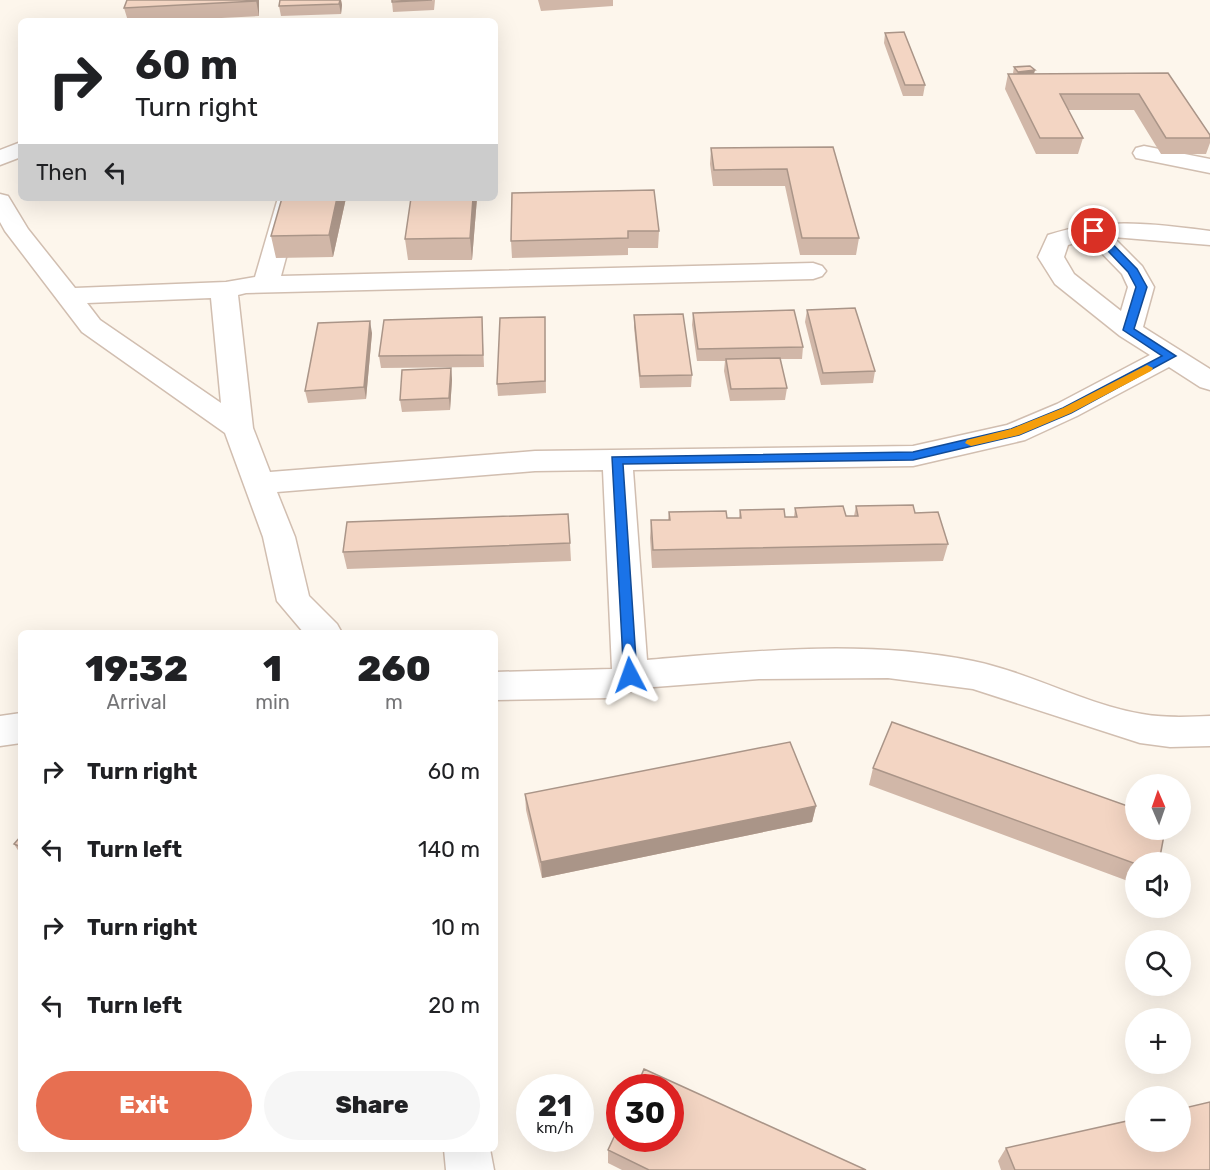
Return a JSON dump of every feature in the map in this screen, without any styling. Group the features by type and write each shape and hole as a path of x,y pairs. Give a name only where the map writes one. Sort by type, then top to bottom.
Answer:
{"street":[{"path":"0,158 18,150"},
{"path":"1144,153 1210,166"},
{"path":"0,201 17,231 91,326 238,428"},
{"path":"266,284 289,201"},
{"path":"1210,238 1114,229 1074,233 1057,240 1051,257 1064,279 1129,330 1210,381"},
{"path":"1094,231 1133,271 1141,287 1129,330"},
{"path":"67,296 229,290 243,285 266,284 813,271"},
{"path":"229,290 224,295 238,428 279,537 294,601 322,630"},
{"path":"257,483 535,461 913,456 1015,433 1067,410 1170,356"},
{"path":"498,686 609,684 621,683 630,675 617,460"},
{"path":"630,675 770,664 907,664 974,676 1020,688 1104,718 1164,732 1210,731"},
{"path":"0,731 18,728"},
{"path":"467,1152 470,1170"}],"building":[{"path":"127,0 256,0 256,1 124,8"},
{"path":"280,0 340,0 339,4 279,6"},
{"path":"392,0 432,0 392,2"},
{"path":"904,32 925,85 905,85 885,33"},
{"path":"1030,66 1035,70 1018,72 1014,67"},
{"path":"1168,73 1210,138 1166,138 1139,94 1060,94 1083,138 1040,138 1008,74"},
{"path":"833,147 859,238 802,238 787,169 714,170 711,148"},
{"path":"654,190 659,231 628,231 628,238 511,241 512,193"},
{"path":"281,201 336,201 329,235 271,236"},
{"path":"411,201 473,201 470,238 405,239"},
{"path":"855,308 875,371 823,373 807,310"},
{"path":"794,310 803,347 698,349 693,313"},
{"path":"683,314 692,375 640,376 634,315"},
{"path":"482,317 483,355 379,356 384,320"},
{"path":"545,317 545,381 497,384 500,318"},
{"path":"370,321 364,387 305,391 318,323"},
{"path":"780,358 787,388 731,389 726,359"},
{"path":"451,368 449,398 400,400 402,370"},
{"path":"913,505 915,513 938,512 948,544 653,550 651,520 670,520 669,512 726,511 727,518 741,518 740,510 784,509 785,517 797,517 795,508 843,506 846,516 858,516 856,506"},
{"path":"568,514 570,543 343,552 347,522"},
{"path":"892,722 1125,805 1125,840 1163,840 1161,852 1125,852 1125,860 873,768"},
{"path":"790,742 816,806 541,862 525,794"},
{"path":"644,1069 655,1074 642,1074"},
{"path":"684,1087 866,1170 649,1170 612,1152 684,1152"},
{"path":"1210,1102 1210,1170 1015,1170 1006,1148 1125,1121 1125,1152 1191,1152 1191,1106"}],"slow traffic":[{"path":"971,443 1015,433 1067,410 1147,368"}],"route":[{"path":"630,675 617,460 913,456 1015,433 1067,410 1170,356 1129,330 1141,287 1133,271 1094,231"}]}
